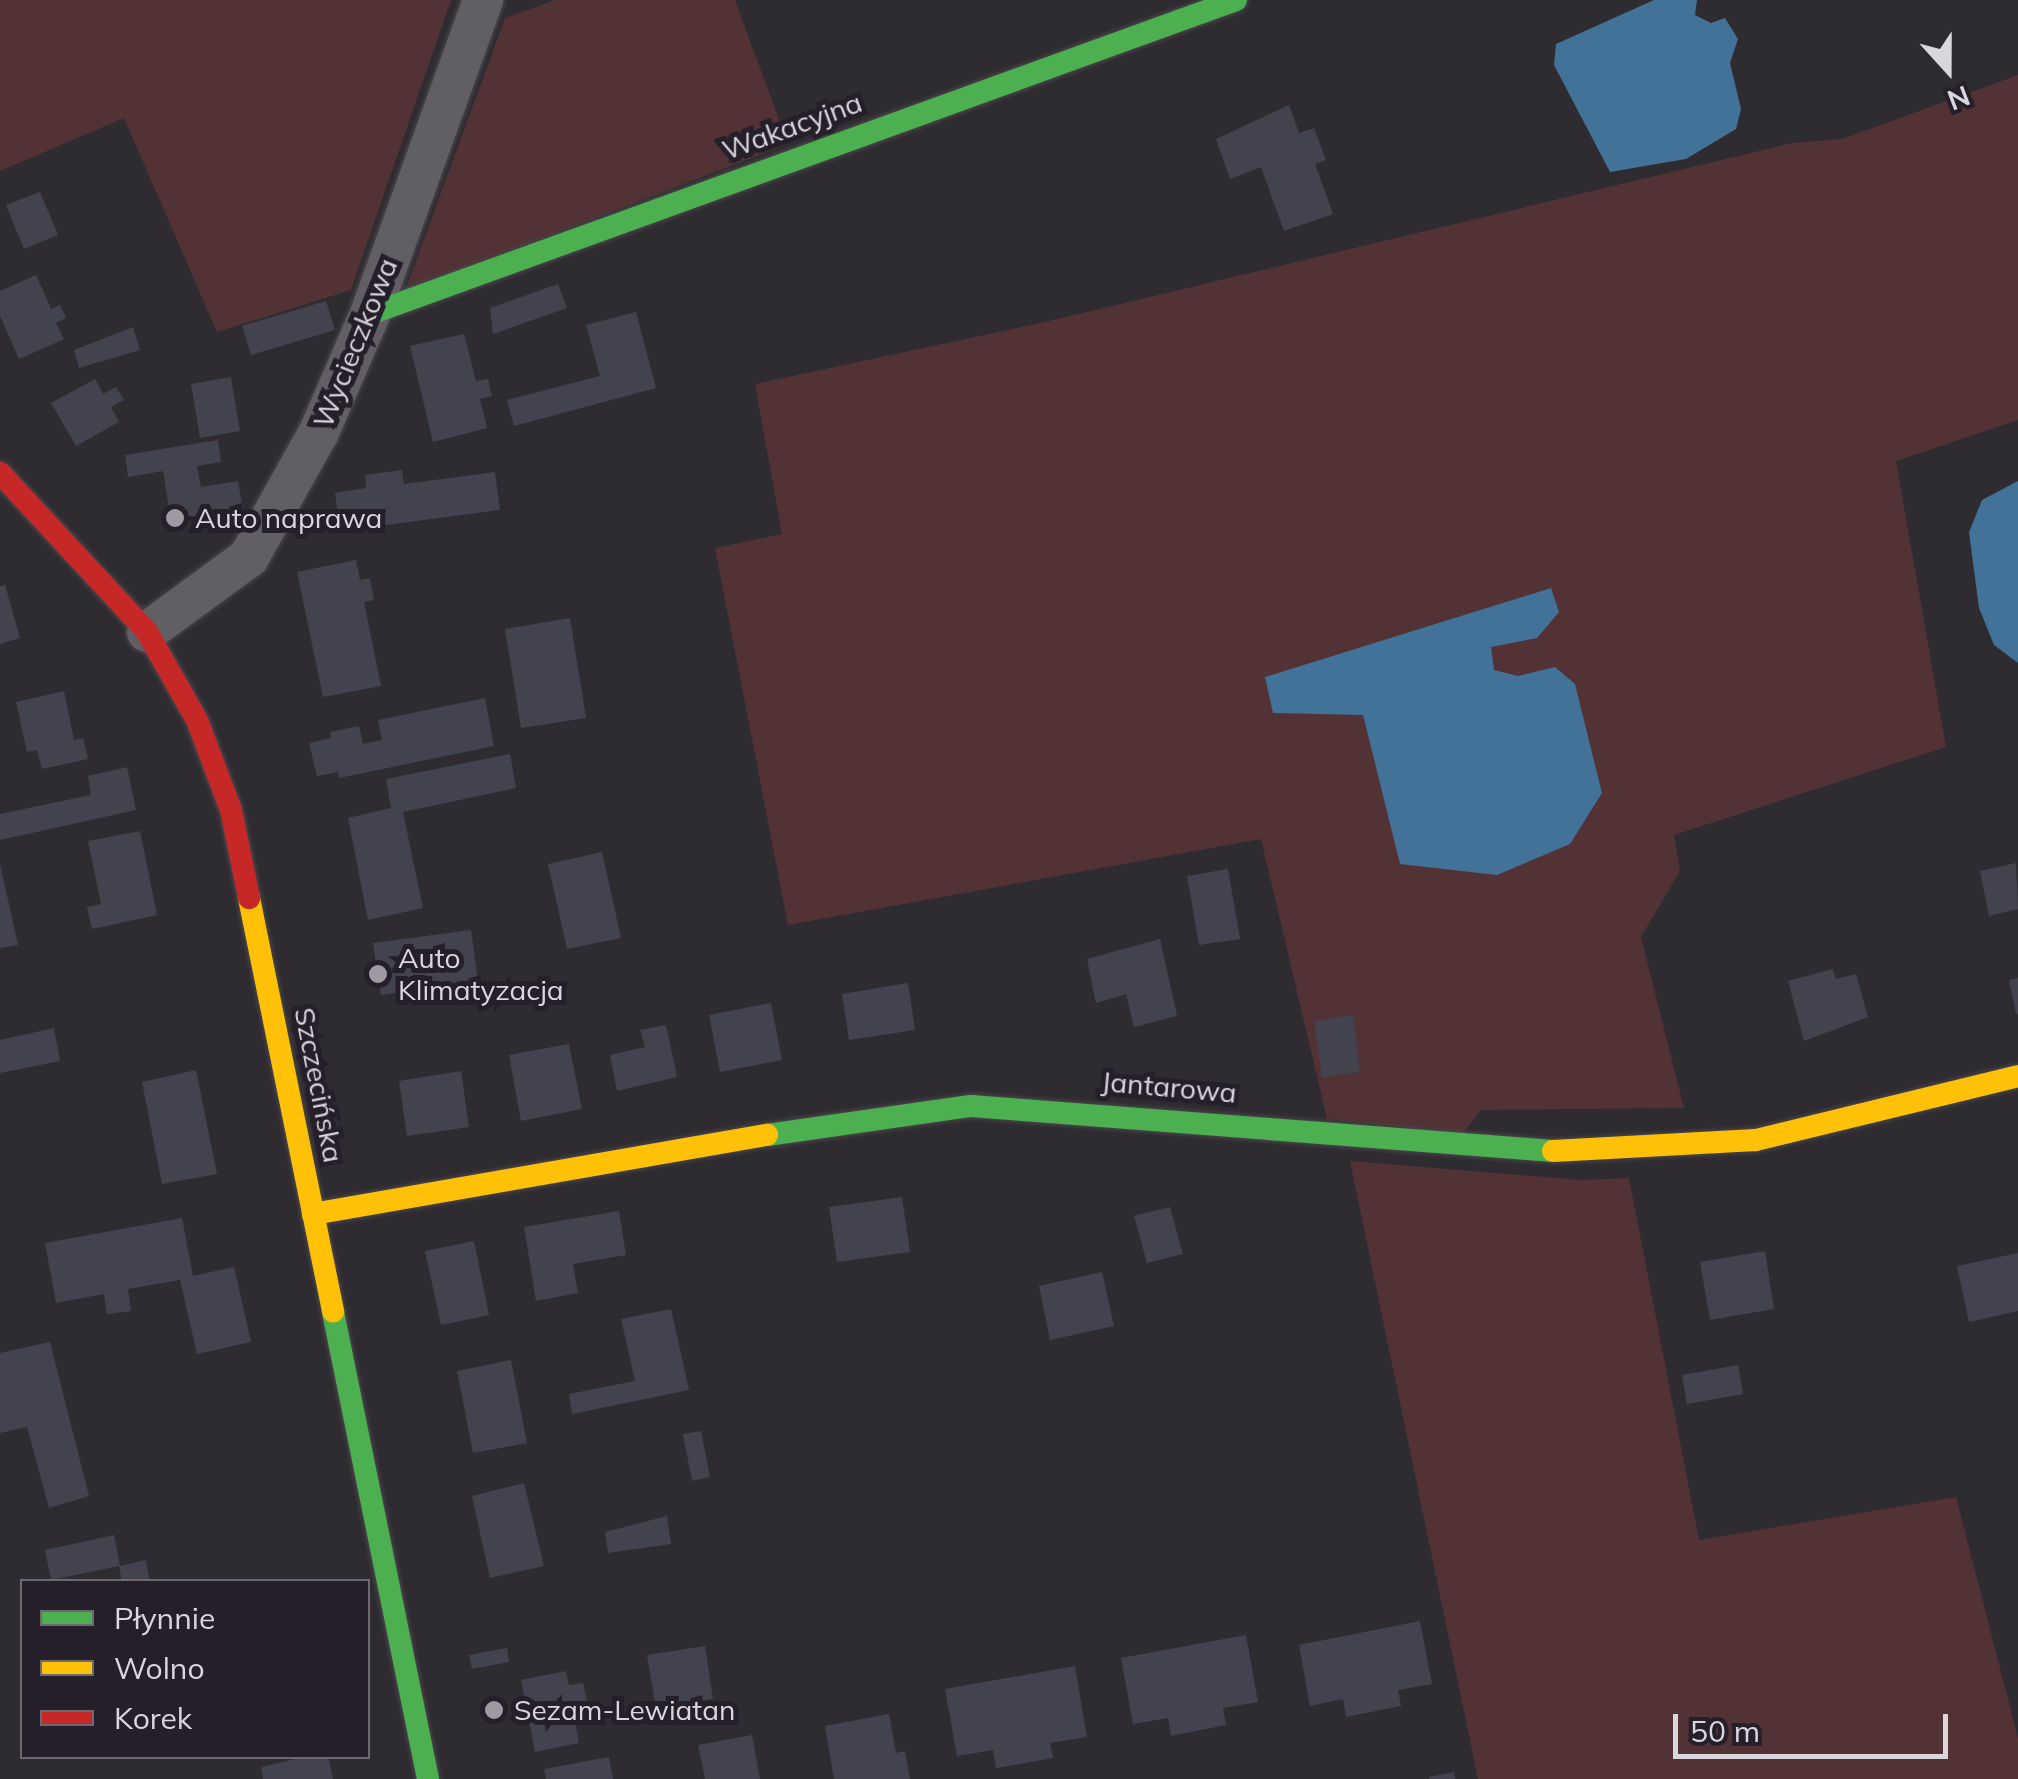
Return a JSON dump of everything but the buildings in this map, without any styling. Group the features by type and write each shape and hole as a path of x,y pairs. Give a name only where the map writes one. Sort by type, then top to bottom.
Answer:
{"street":[{"name":"Wycieczkowa","path":"147,632 249,557 318,432 370,314 483,0"},
{"name":"Wakacyjna","path":"370,314 1236,0"},
{"name":"Szczecińska","path":"0,473 147,632 198,720 231,810 428,1779"},
{"name":"Jantarowa","path":"313,1214 749,1138 971,1106 1082,1110 1588,1154 1756,1140 2018,1076"}],"shaded area":[{"path":"0,0 451,0 351,290 217,332 124,118 0,171"},
{"path":"555,0 735,0 788,144 405,291 505,18"},
{"path":"2018,75 2018,420 1896,461 1946,747 1674,835 1680,871 1641,937 1684,1108 1481,1110 1463,1134 1327,1119 1261,839 788,925 715,548 782,534 755,384 1045,322 1793,143 1842,139"},
{"path":"1350,1161 1580,1180 1629,1178 1699,1540 1956,1497 2018,1738 2018,1779 1478,1779"}],"water":[{"path":"1654,0 1697,0 1695,15 1711,23 1725,18 1738,39 1730,63 1741,109 1736,129 1686,159 1610,172 1554,65 1556,44"},
{"path":"2018,481 2018,663 1994,645 1979,608 1969,532 1982,500"},
{"path":"1551,588 1559,612 1537,638 1491,647 1494,670 1518,676 1555,667 1575,684 1602,793 1570,844 1497,875 1400,864 1363,715 1273,713 1265,677"}],"traffic: fast":[{"path":"370,314 1236,0"},
{"path":"767,1135 971,1106 1553,1151"},
{"path":"333,1312 428,1779"}],"traffic: slow":[{"path":"249,898 333,1312"},
{"path":"1553,1151 1756,1140 2018,1076"},
{"path":"313,1214 767,1135"}],"traffic: jam":[{"path":"0,473 147,632 197,720 231,810 249,898"}],"place":[{"name":"Auto naprawa","path":"175,518"},
{"name":"Auto Klimatyzacja","path":"378,974"},
{"name":"Sezam-Lewiatan","path":"494,1710"}]}
